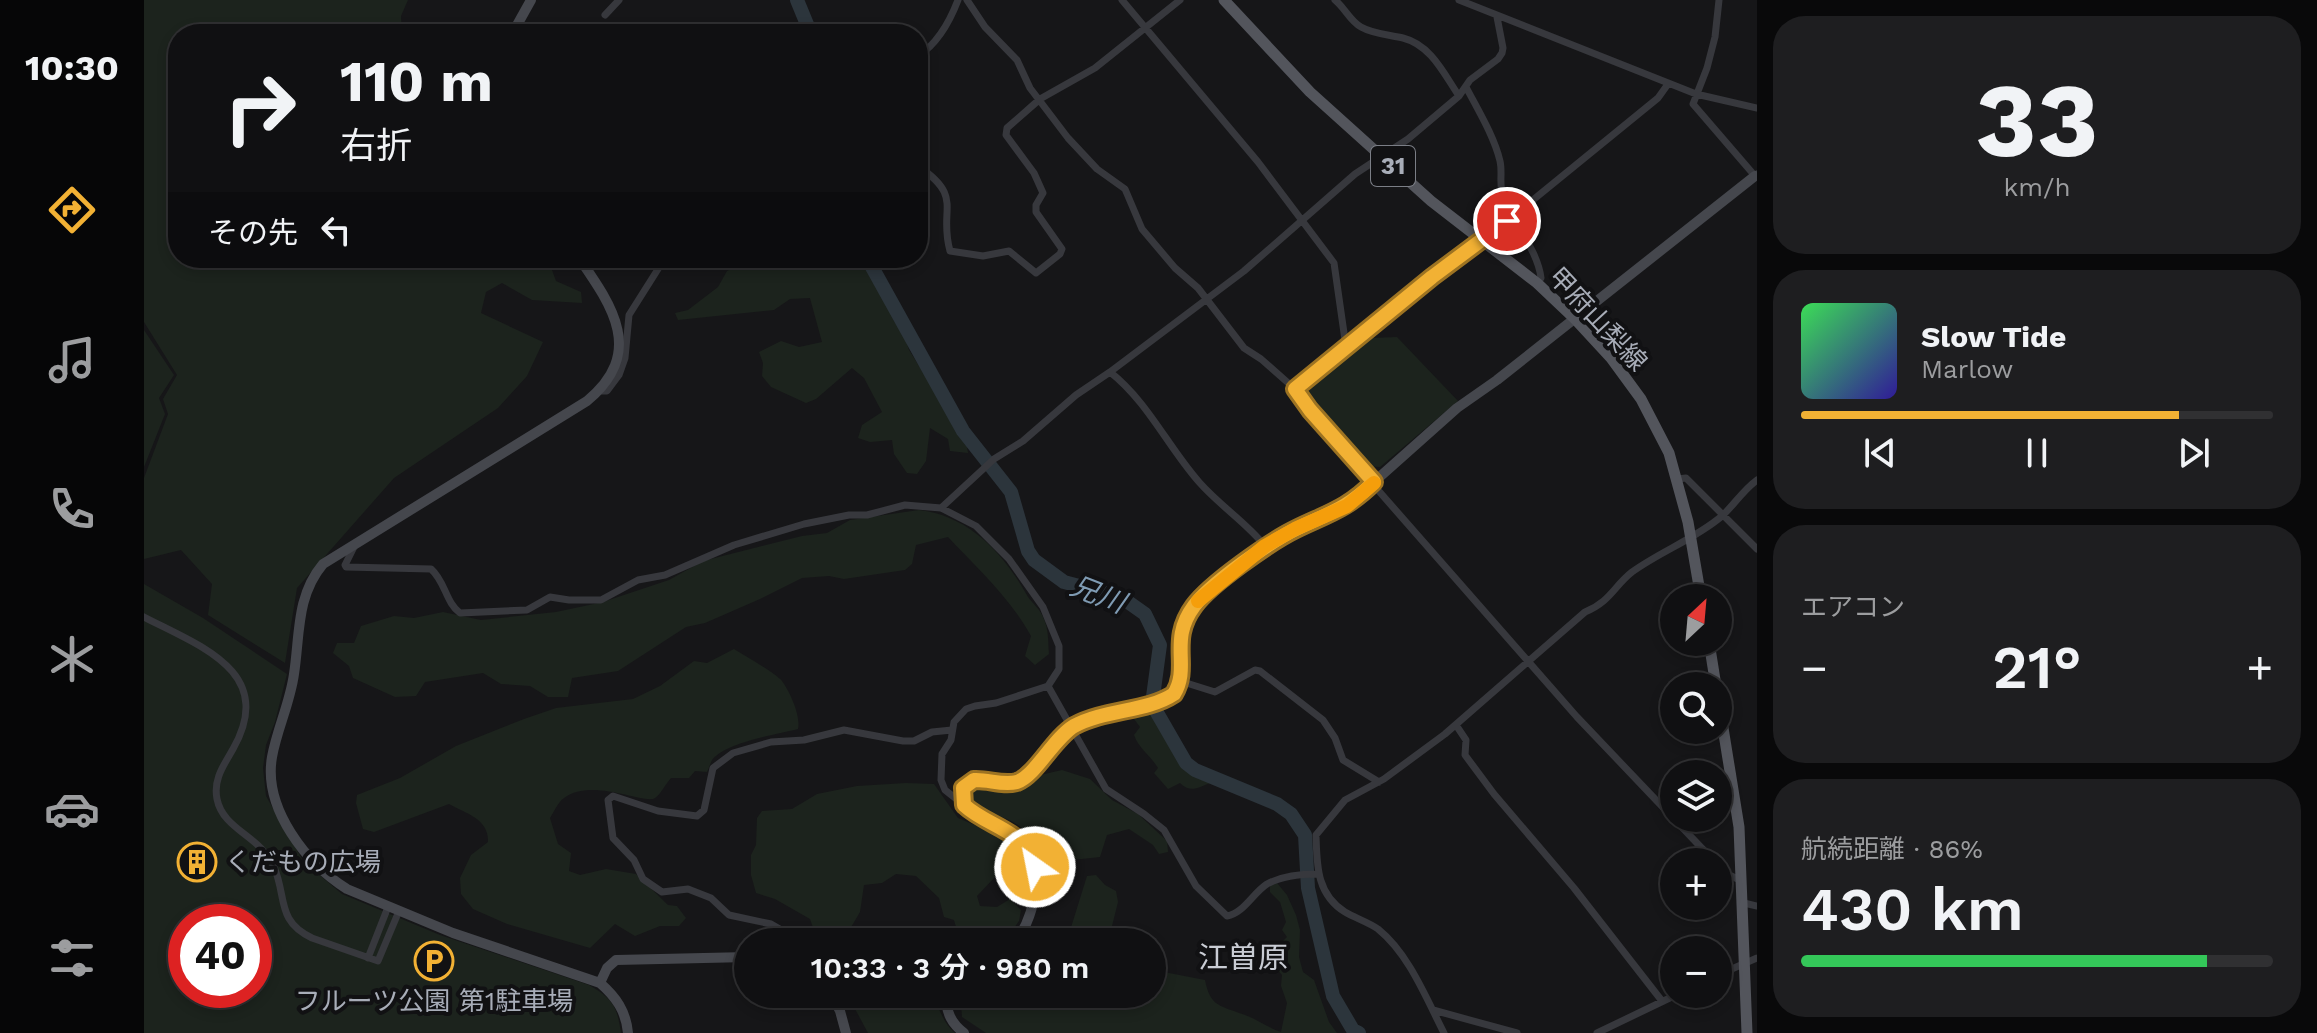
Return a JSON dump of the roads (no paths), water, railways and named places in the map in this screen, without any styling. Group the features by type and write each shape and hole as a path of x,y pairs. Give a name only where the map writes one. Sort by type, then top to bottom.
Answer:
{"main road":[{"name":"甲府山梨線","path":"1224,0 1310,92 1382,157 1537,283 1611,358 1641,399 1658,430 1677,479 1699,584"},
{"path":"1726,744 1739,827 1747,1033"}],"street":[{"path":"518,24 531,0"},
{"path":"605,15 619,0"},
{"path":"928,48 950,19 958,0"},
{"path":"967,0 985,27 1017,60 1025,80 1068,138 1097,169 1125,189 1142,229 1207,299 1244,348 1295,389 1613,757 1702,848"},
{"path":"1122,0 1258,162 1334,263 1346,347"},
{"path":"928,173 946,192 950,251 983,256 1013,252 1036,273 1062,249 1036,212 1036,205 1043,193 1034,173 1005,132 1040,99 1095,68 1180,0"},
{"path":"1335,0 1364,30 1409,40 1421,46 1430,53 1459,96"},
{"path":"1459,0 1481,4 1497,17 1668,84 1757,108"},
{"path":"964,805 962,792 969,782 1009,783 1025,777 1072,727 1097,716 1174,694 1180,681 1180,635 1192,608 1265,546 1347,506 1457,408 1756,175 1693,104 1715,37 1719,0"},
{"path":"941,508 994,459 1023,441 1076,395 1244,271 1355,174 1382,157 1459,96 1470,80 1502,53 1497,17"},
{"path":"1295,389 1658,98 1668,84"},
{"path":"1466,87 1496,149 1501,165 1500,189 1539,265 1541,278 1537,283"},
{"path":"586,268 610,303 616,321 618,350 614,364 598,391 574,409 323,564 313,577 301,608 293,683 272,757 271,773 276,802 309,857 340,884 394,909 528,960 600,983 621,1007 628,1033"},
{"path":"598,391 607,391 619,375 625,358 629,315 659,268"},
{"path":"1110,372 1154,419 1202,486 1248,525 1265,546"},
{"path":"1677,479 1686,478 1757,549"},
{"path":"1444,1033 1410,967 1377,929 1340,909 1314,874 1316,835 1345,800 1379,782 1456,725 1585,612 1595,608 1618,588 1627,576 1665,549 1691,538 1722,515 1757,480"},
{"path":"357,541 346,567 431,569 439,576 455,610 460,613 522,611 550,597 569,600 606,598 638,580 665,575 734,545 804,524 849,515 867,515 905,505 941,508 976,526 1009,559 1043,607 1059,646 1059,669 1048,686 966,709 954,722 951,740 942,754 941,780 945,790 1019,838 1033,860 1035,881 1032,909 1025,928"},
{"path":"144,617 220,659 238,676 247,702 247,717 220,770 216,784 219,806 233,826 255,839 263,848 274,866 283,909 291,923 312,938 378,961 394,909"},
{"path":"1180,681 1215,692 1255,670 1260,671 1323,720 1335,738 1343,760 1379,782"},
{"path":"1048,686 1106,789 1164,830 1196,886 1227,916 1236,913 1266,885 1296,875 1314,874"},
{"path":"1456,725 1466,740 1465,755 1487,786 1574,888 1660,998"},
{"path":"778,928 729,915 711,898 688,889 662,892 643,879 634,860 611,833 608,800 613,796 658,811 697,816 704,810 713,768 733,753 771,742 804,740 844,730 914,741 932,732 952,730"},
{"path":"1732,876 1743,881"},
{"path":"1744,903 1757,906"},
{"path":"368,958 394,909"},
{"path":"600,983 612,963 625,959 734,957"},
{"path":"1732,969 1757,958"},
{"path":"1597,1033 1660,1002"},
{"path":"838,1008 846,1033"},
{"path":"948,1008 956,1027 964,1033"},
{"path":"1433,1010 1517,1033"}],"waterway":[{"name":"兄川","path":"797,0 807,24"},
{"name":"兄川","path":"873,268 963,431 1011,492 1028,551 1034,560 1064,582 1121,597 1145,614 1160,645 1152,704 1186,763 1195,770 1277,804 1291,814 1305,835 1308,888 1333,996 1353,1030 1359,1033"}],"place":[{"name":"くだもの広場","path":"197,862"},
{"name":"フルーツ公園 第1駐車場","path":"434,961"}],"district":[{"name":"江曽原","path":"1243,958"}]}
